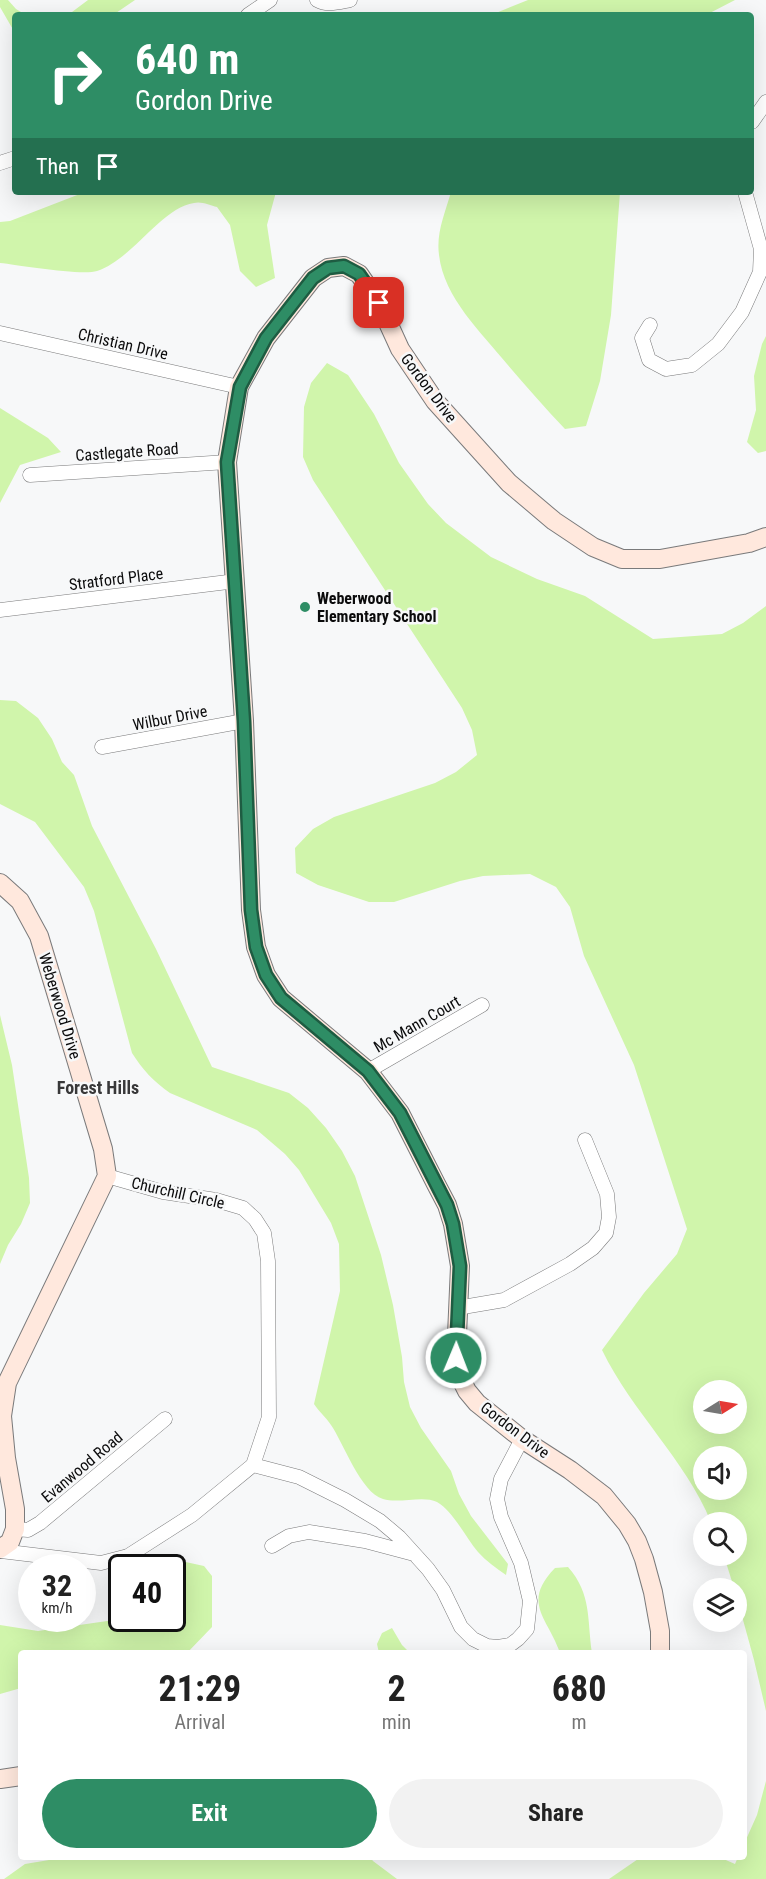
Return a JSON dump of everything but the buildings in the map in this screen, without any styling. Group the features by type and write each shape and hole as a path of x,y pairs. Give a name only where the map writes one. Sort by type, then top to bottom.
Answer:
{"street":[{"path":"252,12 270,0"},
{"path":"317,0 322,3 335,3 350,0"},
{"path":"754,119 766,102"},
{"path":"650,325 642,338 649,360 666,369 692,365 718,344 742,312 760,272 761,249 746,195"},
{"name":"Gordon Drive","path":"660,1650 660,1631 653,1592 644,1559 627,1524 604,1496 570,1470 522,1439 466,1390 456,1358 460,1266 453,1224 447,1205 400,1113 368,1071 281,998 266,975 256,947 251,910 244,721 227,462 240,387 266,338 313,278 328,268 344,266 359,274 379,303 400,349 435,401 509,483 554,521 593,547 622,560 660,559 748,543 766,537"},
{"name":"Christian Drive","path":"0,333 240,387"},
{"name":"Castlegate Road","path":"30,475 227,462"},
{"name":"Stratford Place","path":"0,610 236,581"},
{"name":"Wilbur Drive","path":"102,747 244,721"},
{"name":"Weberwood Drive","path":"0,883 20,901 39,936 103,1149 107,1176"},
{"name":"Mc Mann Court","path":"368,1071 482,1005"},
{"path":"457,1308 504,1300 570,1264 593,1248 606,1233 609,1217 607,1194 585,1140"},
{"path":"0,1550 10,1542 15,1529 15,1509 6,1458 2,1416 8,1383 107,1176"},
{"name":"Churchill Circle","path":"107,1176 164,1192 216,1200 243,1208 264,1233 268,1261 269,1416 253,1465"},
{"name":"Evanwood Road","path":"15,1529 28,1530 40,1523 165,1419"},
{"path":"0,1550 101,1563 128,1556 192,1515 253,1465 299,1477 380,1521 399,1537 443,1590 461,1627 473,1639 487,1646 510,1645 526,1629 530,1601 521,1563 501,1517 497,1499 501,1479 522,1439"},
{"path":"272,1546 289,1536 309,1532 365,1541 414,1554"},
{"path":"0,1779 18,1776"}],"green space":[{"path":"0,0 8,0 21,12 12,12 12,28 0,7"},
{"path":"88,0 135,0 117,12 72,12"},
{"path":"528,0 735,0 712,12 498,12"},
{"path":"77,195 275,195 267,225 275,278 256,287 240,271 230,225 217,207 200,202 182,207 170,214 123,256 110,265 89,272 0,263 0,222 10,221"},
{"path":"450,195 620,195 611,315 600,381 586,426 565,429 465,314 442,271 438,247"},
{"path":"766,336 766,451 758,453 747,442 756,410 754,376"},
{"path":"327,363 348,375 374,414 399,463 428,504 446,523 491,557 537,579 585,596 653,639 722,634 743,623 766,606 766,1711 746,1632 747,1578 731,1578 727,1566 747,1566 747,1512 706,1512 700,1500 747,1500 747,1446 693,1446 693,1487 614,1373 602,1350 644,1293 677,1254 687,1229 634,1065 584,956 570,907 556,887 530,874 483,876 394,902 369,902 318,885 296,873 295,848 313,829 334,817 435,783 456,772 477,755 472,730 462,708 313,480 303,457 304,407 311,383"},
{"path":"0,408 48,438 61,452 20,465 0,503"},
{"path":"0,700 16,701 38,718 52,739 62,762 74,775 92,826 156,949 212,1067 289,1093 308,1108 342,1151 355,1176 381,1255 393,1305 404,1382 410,1407 421,1428 451,1471 459,1494 471,1516 508,1564 506,1575 481,1555 454,1518 437,1502 425,1499 396,1501 375,1495 360,1477 331,1425 314,1404 340,1291 339,1244 331,1223 299,1170 285,1154 257,1130 170,1093 149,1075 132,1053 94,911 84,887 35,822 0,804"},
{"path":"0,1015 12,1065 29,1178 30,1203 0,1264"},
{"path":"186,1562 204,1566 212,1576 212,1627 190,1650 18,1650 18,1689 0,1694 0,1625 18,1628 18,1632 96,1632 96,1623 108,1621 108,1632 186,1632"},
{"path":"568,1567 581,1587 589,1618 592,1650 559,1650 544,1620 538,1601 540,1591 545,1580 555,1568"},
{"path":"392,1628 407,1650 378,1650 377,1644 382,1633"},
{"path":"766,1781 766,1879 609,1879 637,1860 726,1860 735,1864 737,1860 747,1860 747,1837 757,1815"},
{"path":"49,1860 372,1860 397,1879 4,1879 25,1864"}],"place":[{"name":"Weberwood Elementary School","path":"305,607"}],"district":[{"name":"Forest Hills","path":"98,1087"}],"route":[{"path":"379,303 359,274 344,266 328,268 313,278 266,338 240,387 227,462 244,721 251,910 256,947 266,975 281,998 368,1071 400,1113 447,1205 453,1224 460,1266 456,1358"}]}
